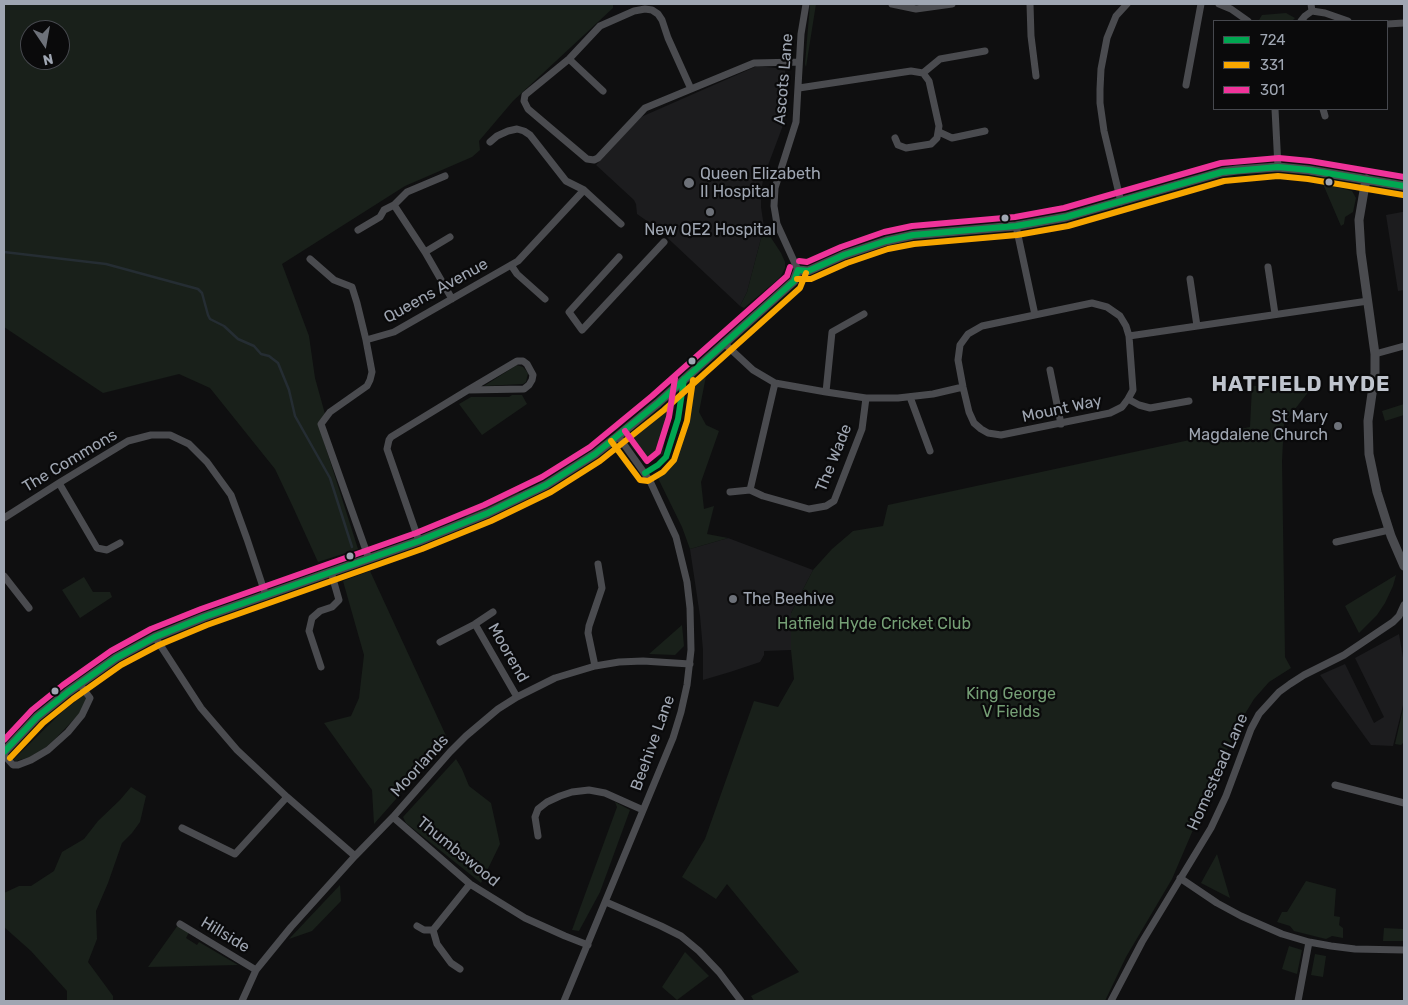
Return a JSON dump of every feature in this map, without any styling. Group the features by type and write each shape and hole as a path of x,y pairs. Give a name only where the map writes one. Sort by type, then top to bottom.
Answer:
{"street":[{"name":"Ascots Lane","path":"798,270 776,224 774,206 775,188 796,122 801,34 806,4"},
{"path":"892,4 916,6 952,4"},
{"path":"1030,4 1031,36 1036,76"},
{"path":"1120,202 1104,130 1100,89 1101,69 1107,38 1116,16 1127,4"},
{"path":"1186,86 1201,4"},
{"path":"1219,4 1231,9 1247,20"},
{"path":"1302,20 1311,8 1345,20"},
{"path":"691,89 662,20 652,10 644,9 634,11 600,26 569,59 525,95 524,101 528,109 587,159 591,160 598,158 645,108 754,63 799,62"},
{"path":"1388,24 1404,23"},
{"path":"799,88 911,71 923,72 940,59 985,51"},
{"path":"569,59 603,91"},
{"path":"895,138 898,145 906,148 931,144 937,138 939,126 929,81 923,72"},
{"path":"1275,110 1278,167"},
{"path":"490,142 508,131 524,130 566,181 584,190 621,224"},
{"path":"939,132 952,138 985,131"},
{"path":"79,683 90,698 82,716 48,750 31,760 18,765 13,764 4,753 37,717 79,683 116,658 155,637 204,617 419,541 488,513 546,485 595,454 618,436 794,281 798,270 808,271 864,248 913,235 1016,226 1066,217 1222,172 1278,167 1330,172 1404,186"},
{"path":"358,230 380,217 384,210 407,192 445,176"},
{"path":"1366,180 1359,220 1361,253 1375,354 1375,373 1368,421 1369,454 1377,492 1389,530 1403,563"},
{"name":"Queens Avenue","path":"366,340 394,332 518,261 584,190"},
{"path":"394,204 452,299"},
{"path":"1016,226 1035,315"},
{"path":"425,252 450,237"},
{"path":"620,257 569,312 582,330 664,242"},
{"path":"310,259 334,280 352,287 358,303 366,340 372,372 367,386 330,412 321,424 368,559"},
{"path":"510,265 517,274 545,299"},
{"path":"1268,267 1275,314"},
{"path":"1190,279 1197,326"},
{"path":"1129,336 1368,300"},
{"name":"Mount Way","path":"1092,303 1107,307 1120,316 1129,336 1133,390 1122,407 1110,414 1001,435 988,433 974,423 970,412 958,360 960,345 968,334 982,326 1035,315 1092,303"},
{"path":"826,392 832,332 864,314"},
{"path":"724,344 753,370 775,383 866,398 910,397 963,387"},
{"path":"1375,354 1404,346"},
{"path":"419,541 387,448 391,438 468,390 517,361 527,364 533,375 529,385 524,389 468,390"},
{"path":"1050,370 1060,424"},
{"path":"750,490 775,383"},
{"path":"910,397 930,451"},
{"name":"The Wade","path":"730,492 750,490 763,496 809,509 826,506 834,501 862,429 866,398"},
{"path":"1128,399 1150,408 1189,401"},
{"name":"The Commons","path":"4,518 128,441 151,435 170,435 189,444 207,462 231,496 266,596"},
{"name":"Beehive Lane","path":"564,1001 673,738 682,712 690,664 690,608 676,537 650,481 618,436"},
{"path":"58,483 97,548 108,550 120,543"},
{"path":"1336,542 1389,530"},
{"path":"595,666 588,633 602,588 598,564"},
{"path":"321,667 309,631 312,618 320,611 332,607 339,600 331,572"},
{"path":"4,576 29,608"},
{"name":"Homestead Lane","path":"1111,1001 1142,942 1214,820 1226,796 1251,729 1259,714 1279,692 1290,684 1344,655 1393,622 1403,610"},
{"name":"Moorend","path":"440,642 475,624 493,612"},
{"name":"Moorend","path":"475,624 517,697"},
{"path":"155,637 201,708 237,750 287,797 356,856"},
{"name":"Moorlands","path":"242,1001 256,970 291,928 393,818 450,752 498,709 555,678 595,666 619,662 644,661 690,664"},
{"path":"1335,785 1404,803"},
{"path":"538,836 535,817 538,809 547,802 572,792 589,790 605,793 643,810"},
{"path":"182,828 234,854 287,797"},
{"name":"Thumbswood","path":"393,818 470,884 525,918 564,936 588,944"},
{"path":"1180,878 1241,916 1282,934 1308,942 1355,949 1404,950"},
{"path":"433,930 470,884"},
{"path":"606,902 681,936 719,972 741,1001"},
{"name":"Hillside","path":"180,924 256,970"},
{"path":"417,926 424,930 433,930"},
{"path":"433,930 437,944 451,962 460,969"},
{"path":"1298,1001 1308,942"}],"shaded area":[{"name":"Queen Elizabeth II Hospital","path":"757,66 785,69 788,112 764,176 761,190 761,207 764,227 747,292 740,306 657,228 637,214 634,200 596,165 641,117"},
{"path":"1404,212 1404,290 1398,291 1386,215"},
{"path":"728,538 813,570 791,613 791,650 764,651 760,662 703,680 700,616 690,549"},
{"path":"1399,634 1404,663 1404,701 1393,746 1371,745 1320,675 1345,664 1374,723 1384,717 1355,658"}],"green space":[{"path":"4,4 613,4 613,8 513,101 479,141 480,150 472,157 405,186 282,264 309,336 315,378 325,414 318,423 358,549 318,562 275,469 210,388 179,374 103,393 4,327"},
{"path":"810,4 816,4 806,67 805,64"},
{"path":"1286,13 1295,18 1293,20 1259,20 1262,15"},
{"path":"1323,184 1352,191 1356,198 1353,212 1345,217 1344,224 1341,226"},
{"path":"764,227 781,253 785,262 785,268 776,281 744,308 740,306 747,292"},
{"path":"787,276 781,286 755,308 751,310 746,309"},
{"path":"517,365 523,367 528,373 526,382 523,384 484,386"},
{"path":"706,376 699,412 706,425 719,431 701,482 704,509 714,506 707,534 728,538 690,549 682,527 656,474 666,468 673,458 692,389"},
{"name":"King George V Fields","path":"1252,386 1313,386 1284,423 1282,461 1285,657 1291,668 1269,682 1254,699 1237,727 1172,879 1126,957 1105,1001 754,1001 751,996 799,972 727,884 716,899 682,877 705,839 754,701 778,707 794,679 791,650 791,613 813,570 832,549 853,531 883,526 888,505 1250,427"},
{"path":"653,393 655,396 615,431 613,428"},
{"path":"512,395 522,395 527,404 482,435 459,404 471,397 509,397"},
{"path":"677,400 665,440 663,454 649,461 639,456 628,439"},
{"path":"1404,404 1404,415 1385,421 1382,411"},
{"path":"518,490 519,494 467,518 465,513"},
{"path":"360,552 356,558 294,579 293,575"},
{"path":"370,571 448,740 374,824 372,790 324,723 351,716 359,698 364,655 343,581"},
{"path":"1396,575 1385,603 1377,615 1359,633 1345,606"},
{"path":"84,577 93,592 110,592 112,597 80,618 62,590"},
{"path":"682,625 684,646 675,655 649,654"},
{"path":"84,695 87,700 79,714 56,738 45,748 30,757 16,761 13,760 64,710"},
{"path":"1404,705 1404,742 1401,745 1395,744"},
{"path":"456,759 469,786 491,803 500,844 481,883 406,823 403,817"},
{"path":"131,787 146,796 140,822 122,843 96,911 97,939 88,962 113,996 113,1001 67,1001 67,991 31,951 4,927 4,893 19,886 31,886 54,871 62,852 84,839 98,821"},
{"path":"615,802 630,810 600,892 579,931 572,930 617,807"},
{"path":"1217,854 1230,898 1201,883"},
{"path":"1306,881 1336,889 1334,916 1340,917 1339,925 1343,928 1343,938 1332,936 1326,939 1294,931 1290,926 1277,922 1282,912 1287,912"},
{"path":"340,885 341,901 312,931 289,939"},
{"path":"178,925 189,932 186,938 197,945 199,942 238,965 148,967"},
{"path":"1384,928 1404,929 1404,941 1383,941"},
{"path":"1289,946 1302,950 1297,974 1282,969"},
{"path":"685,952 709,976 677,1000 662,987"},
{"path":"1315,954 1326,956 1323,977 1311,975"}],"waterway":[{"path":"4,252 106,264 198,289 202,293 210,319 224,326 238,339 254,346 261,354 269,356 278,363 289,390 295,416 330,478 352,547"}],"transit line":[{"name":"301","path":"799,261 807,262 841,247 884,232 912,226 1015,217 1064,208 1221,163 1279,158 1310,161 1404,177"},
{"name":"724","path":"798,270 808,271 844,255 886,241 913,235 1016,226 1066,217 1222,172 1278,167 1309,170 1404,186"},
{"name":"331","path":"797,279 811,279 847,263 888,249 914,244 1017,235 1068,226 1224,181 1278,176 1308,179 1403,195"},
{"name":"301","path":"4,740 32,710 63,685 111,651 151,629 201,609 416,533 484,505 542,477 590,447 652,396 787,276 790,267"},
{"name":"724","path":"4,752 37,717 68,692 116,658 155,637 204,617 419,541 488,513 546,485 595,454 658,403 794,281 798,270"},
{"name":"331","path":"10,758 43,723 73,699 121,665 159,645 207,625 422,549 491,521 551,492 600,461 664,410 800,288 806,273"},
{"name":"301","path":"625,431 647,461 658,452 669,417 675,378"},
{"name":"724","path":"645,473 658,465 666,457 678,419 684,379"},
{"name":"331","path":"611,441 640,480 648,481 663,472 674,460 687,421 693,380"}],"place":[{"name":"Queen Elizabeth II Hospital","path":"689,183"},
{"name":"New QE2 Hospital","path":"710,212"},
{"name":"St Mary Magdalene Church","path":"1338,426"},
{"name":"The Beehive","path":"733,599"}],"district":[{"name":"HATFIELD HYDE","path":"1301,385"}],"park label":[{"name":"Hatfield Hyde Cricket Club","path":"874,624"}]}
